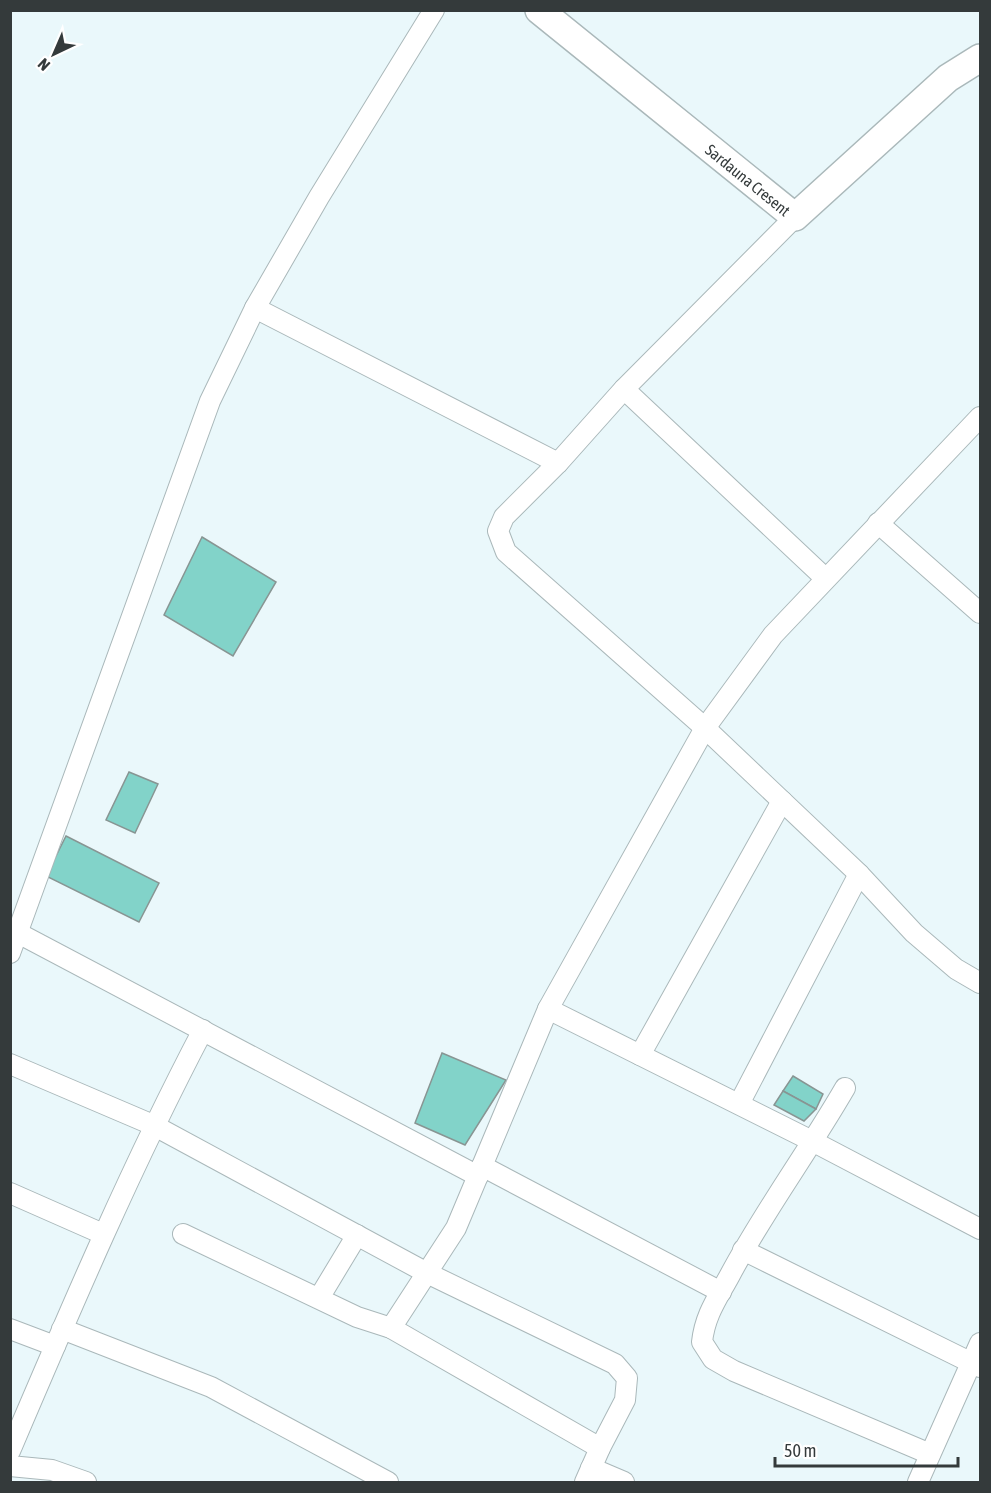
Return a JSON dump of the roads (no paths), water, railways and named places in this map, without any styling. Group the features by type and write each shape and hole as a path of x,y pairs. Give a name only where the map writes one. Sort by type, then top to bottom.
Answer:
{"street":[{"path":"10,953 210,401 255,308 319,197 434,10"},
{"name":"Sardauna Cresent","path":"539,10 795,217 948,78 981,58"},
{"path":"795,217 624,389 558,463 504,517 498,531 506,552 705,728 859,874 914,933 956,969 981,983"},
{"path":"255,308 558,463"},
{"path":"624,389 825,578"},
{"path":"391,1328 456,1228 548,1009 705,728 773,635 981,417"},
{"path":"878,523 981,613"},
{"path":"640,1055 782,801"},
{"path":"739,1104 859,874"},
{"path":"18,933 480,1171 721,1292"},
{"path":"548,1009 814,1142 981,1229"},
{"path":"10,1451 103,1234 153,1125 204,1030"},
{"path":"10,1064 153,1125 428,1273 615,1364 627,1378 625,1400 588,1475 624,1482"},
{"path":"845,1088 814,1142 743,1250 705,1320 702,1342 713,1359 734,1371 930,1454"},
{"path":"10,1193 103,1234"},
{"path":"183,1234 357,1317 391,1328 600,1448"},
{"path":"319,1298 357,1235"},
{"path":"743,1250 975,1364"},
{"path":"10,1329 59,1338 211,1387 388,1482"},
{"path":"918,1482 975,1364 981,1343"},
{"path":"10,1466 52,1470 86,1482"}]}
